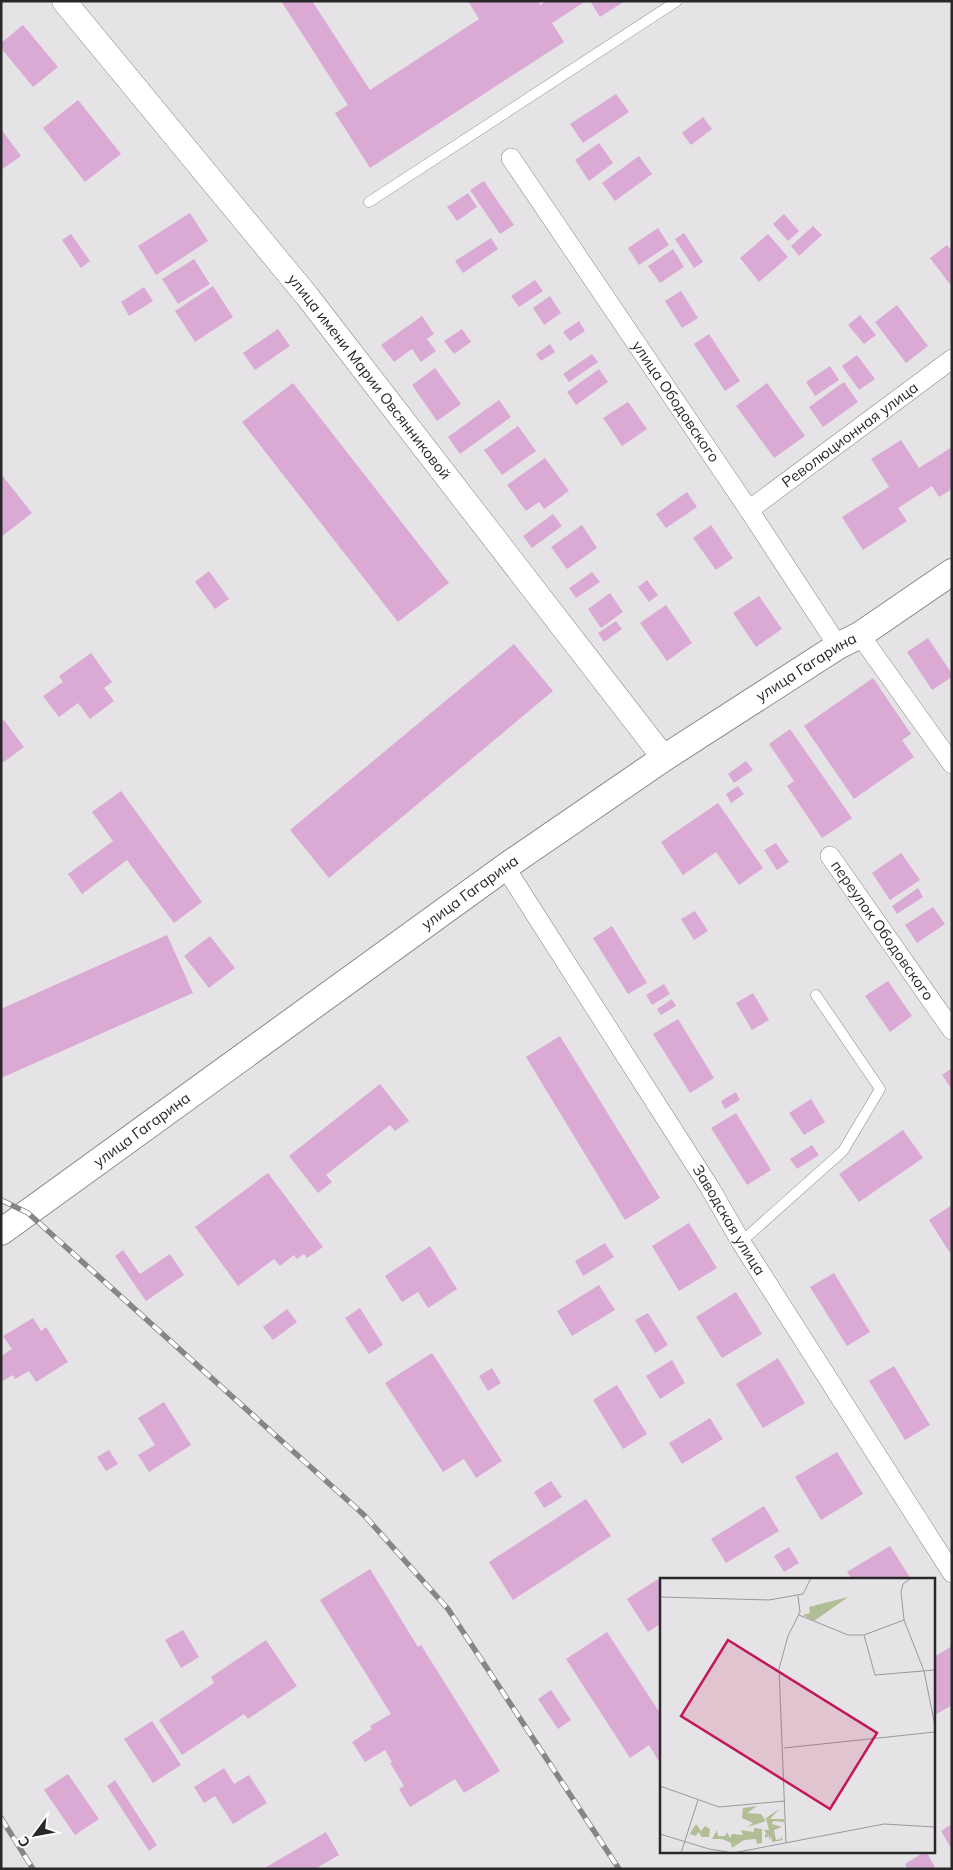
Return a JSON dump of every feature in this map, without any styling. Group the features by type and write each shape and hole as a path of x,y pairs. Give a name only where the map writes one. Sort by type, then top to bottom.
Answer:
{"main road":[{"name":"улица Гагарина","path":"1,1232 505,868 664,758 952,572"}],"street":[{"name":"улица имени Марии Овсянниковой","path":"64,1 307,296 664,758"},
{"name":"улица Ободовского","path":"511,158 750,510 849,640"},
{"name":"Революционная улица","path":"750,510 952,359"},
{"path":"849,640 952,764"},
{"name":"переулок Ободовского","path":"830,856 952,1030"},
{"name":"Заводская улица","path":"505,868 710,1188 741,1242 946,1553 952,1573"}],"lane":[{"path":"369,202 677,1"},
{"path":"741,1242 843,1151 880,1089 816,995"}],"building":[{"path":"281,1 312,1 370,90 479,19 468,1 538,1 540,5 546,1 586,1 552,23 564,42 370,168 335,113 348,105"},
{"path":"590,1 625,1 600,17"},
{"path":"23,25 58,67 33,87 1,48 1,43"},
{"path":"616,94 629,112 583,143 570,124"},
{"path":"78,100 121,154 85,182 43,128"},
{"path":"703,117 712,129 691,145 682,133"},
{"path":"1,129 21,156 1,170"},
{"path":"599,143 613,163 589,181 575,160"},
{"path":"639,156 652,174 615,201 602,183"},
{"path":"484,181 514,225 500,234 470,190"},
{"path":"468,193 477,207 457,221 447,207"},
{"path":"190,213 208,241 156,275 138,246"},
{"path":"784,214 799,231 788,241 773,224"},
{"path":"813,226 822,235 799,256 791,246"},
{"path":"658,228 669,245 639,265 628,248"},
{"path":"684,233 703,262 694,268 675,239"},
{"path":"71,234 90,261 81,268 62,240"},
{"path":"768,234 788,257 759,282 740,258"},
{"path":"491,238 498,249 463,273 455,261"},
{"path":"947,245 952,251 952,287 930,258"},
{"path":"673,249 684,267 660,283 648,266"},
{"path":"194,259 210,284 178,304 162,279"},
{"path":"535,280 543,291 519,307 511,296"},
{"path":"213,286 233,317 195,342 175,311"},
{"path":"144,287 153,301 129,316 121,302"},
{"path":"681,291 698,318 682,328 665,301"},
{"path":"550,296 561,313 544,325 533,308"},
{"path":"897,305 928,346 906,363 875,322"},
{"path":"860,315 876,335 864,344 848,325"},
{"path":"422,316 434,334 427,339 436,351 421,362 412,349 394,362 381,345"},
{"path":"579,321 585,331 570,341 563,332"},
{"path":"278,329 290,346 255,370 243,353"},
{"path":"462,329 471,342 454,354 444,341"},
{"path":"709,334 740,381 725,391 694,344"},
{"path":"550,344 555,352 541,361 536,354"},
{"path":"592,354 598,362 569,382 563,374"},
{"path":"857,355 875,379 859,390 842,366"},
{"path":"830,366 839,380 815,396 806,382"},
{"path":"435,368 461,404 437,421 412,385"},
{"path":"599,369 608,382 576,405 567,392"},
{"path":"844,382 858,402 823,427 809,407"},
{"path":"293,383 449,583 398,622 242,422"},
{"path":"767,383 805,436 774,458 736,406"},
{"path":"499,400 511,417 460,454 448,437"},
{"path":"628,402 647,429 622,446 603,418"},
{"path":"518,426 536,451 502,475 484,450"},
{"path":"901,440 919,468 952,447 952,489 939,497 932,486 898,508 907,521 863,550 842,517 889,487 871,459"},
{"path":"545,458 569,491 544,509 539,502 526,511 507,485"},
{"path":"1,474 32,513 1,537"},
{"path":"687,492 697,507 666,528 656,514"},
{"path":"553,514 562,526 532,548 523,536"},
{"path":"582,525 597,548 567,569 551,547"},
{"path":"711,525 733,558 716,570 693,538"},
{"path":"209,571 229,599 215,609 195,582"},
{"path":"592,572 600,582 576,598 569,588"},
{"path":"647,580 658,595 649,602 638,587"},
{"path":"610,593 623,612 601,628 588,609"},
{"path":"759,596 782,629 756,647 733,613"},
{"path":"666,605 692,643 667,661 640,623"},
{"path":"616,621 622,629 604,642 598,633"},
{"path":"928,638 952,674 952,677 932,690 907,652"},
{"path":"514,644 553,691 329,878 290,830"},
{"path":"91,653 112,682 104,688 114,701 90,719 78,703 59,717 43,696 63,682 59,676"},
{"path":"873,678 911,734 902,740 914,757 854,799 804,726"},
{"path":"4,720 24,747 1,764 1,723"},
{"path":"790,729 852,818 822,838 787,786 794,781 769,744"},
{"path":"746,761 753,770 734,783 728,774"},
{"path":"738,786 744,794 731,803 726,794"},
{"path":"121,791 202,902 174,923 127,860 82,894 68,874 113,841 92,812"},
{"path":"718,803 763,868 739,885 716,852 683,875 661,842"},
{"path":"776,843 789,862 777,870 764,850"},
{"path":"901,853 920,880 890,900 872,873"},
{"path":"918,888 923,897 897,914 892,906"},
{"path":"933,907 945,924 917,943 905,925"},
{"path":"695,911 708,931 694,940 681,919"},
{"path":"612,926 647,983 628,994 593,938"},
{"path":"167,935 193,993 1,1078 1,1009"},
{"path":"210,936 235,968 209,988 184,956"},
{"path":"888,981 912,1016 890,1032 865,996"},
{"path":"664,984 670,994 652,1005 646,995"},
{"path":"753,993 769,1020 752,1030 736,1003"},
{"path":"672,999 676,1006 661,1015 657,1009"},
{"path":"678,1019 714,1078 690,1093 653,1034"},
{"path":"560,1036 660,1198 625,1220 526,1057"},
{"path":"952,1068 952,1090 942,1075"},
{"path":"380,1084 409,1121 395,1131 390,1125 326,1175 332,1182 318,1193 289,1156"},
{"path":"736,1092 740,1100 725,1109 721,1101"},
{"path":"811,1099 825,1122 804,1135 789,1113"},
{"path":"736,1113 771,1170 747,1185 711,1128"},
{"path":"903,1130 923,1158 859,1202 839,1174"},
{"path":"812,1145 819,1155 797,1169 790,1159"},
{"path":"268,1173 323,1247 307,1258 304,1254 297,1259 294,1255 280,1266 274,1259 238,1286 195,1227"},
{"path":"952,1205 952,1252 950,1253 929,1220"},
{"path":"689,1223 717,1268 679,1291 652,1246"},
{"path":"605,1243 614,1257 583,1276 575,1261"},
{"path":"430,1246 457,1289 428,1308 418,1292 402,1302 385,1276"},
{"path":"123,1250 140,1274 170,1254 184,1275 146,1301 115,1256"},
{"path":"834,1273 870,1332 847,1346 810,1287"},
{"path":"599,1285 615,1310 572,1336 557,1311"},
{"path":"736,1292 762,1334 722,1358 696,1317"},
{"path":"360,1308 383,1345 369,1354 345,1318"},
{"path":"287,1309 297,1322 273,1340 263,1327"},
{"path":"648,1313 668,1345 655,1353 635,1320"},
{"path":"33,1318 41,1331 46,1327 68,1362 36,1382 29,1371 15,1379 13,1375 1,1382 1,1356 12,1349 3,1336"},
{"path":"432,1353 502,1461 476,1478 464,1459 443,1472 385,1383"},
{"path":"778,1358 805,1403 763,1428 736,1384"},
{"path":"672,1360 685,1383 660,1399 646,1376"},
{"path":"894,1366 930,1425 905,1440 869,1381"},
{"path":"492,1368 501,1383 488,1391 479,1376"},
{"path":"617,1385 647,1434 623,1449 593,1400"},
{"path":"164,1402 191,1445 149,1472 138,1455 155,1445 138,1418"},
{"path":"710,1418 723,1439 682,1464 669,1443"},
{"path":"109,1450 118,1464 106,1471 97,1457"},
{"path":"837,1452 863,1494 821,1520 795,1477"},
{"path":"551,1481 562,1497 544,1508 534,1492"},
{"path":"586,1499 611,1536 513,1600 489,1562"},
{"path":"764,1506 779,1531 726,1563 711,1539"},
{"path":"890,1546 910,1578 851,1578 847,1572"},
{"path":"789,1547 799,1563 784,1572 774,1556"},
{"path":"370,1569 418,1647 421,1645 500,1771 464,1793 455,1779 410,1807 399,1789 404,1786 390,1763 392,1762 385,1750 365,1762 352,1742 372,1729 370,1726 391,1714 320,1600"},
{"path":"658,1579 660,1582 660,1624 648,1632 627,1599"},
{"path":"183,1630 199,1657 181,1668 165,1640"},
{"path":"607,1632 660,1713 660,1759 658,1760 649,1745 630,1758 566,1659"},
{"path":"266,1640 297,1686 248,1719 244,1714 182,1755 159,1720 214,1683 211,1677"},
{"path":"952,1646 952,1705 936,1714 936,1656"},
{"path":"551,1690 571,1720 558,1729 538,1699"},
{"path":"152,1721 181,1765 153,1783 124,1739"},
{"path":"224,1768 234,1784 249,1775 267,1803 233,1824 215,1796 204,1803 194,1787"},
{"path":"68,1774 99,1819 75,1835 44,1790"},
{"path":"115,1780 157,1845 149,1851 107,1786"},
{"path":"952,1824 952,1850 941,1831"},
{"path":"326,1832 339,1855 315,1869 263,1869"},
{"path":"927,1852 936,1869 908,1869 905,1864"}],"railway":[{"path":"1,1200 28,1213 364,1515 448,1609 619,1869"},
{"path":"1,1818 33,1869"}]}
